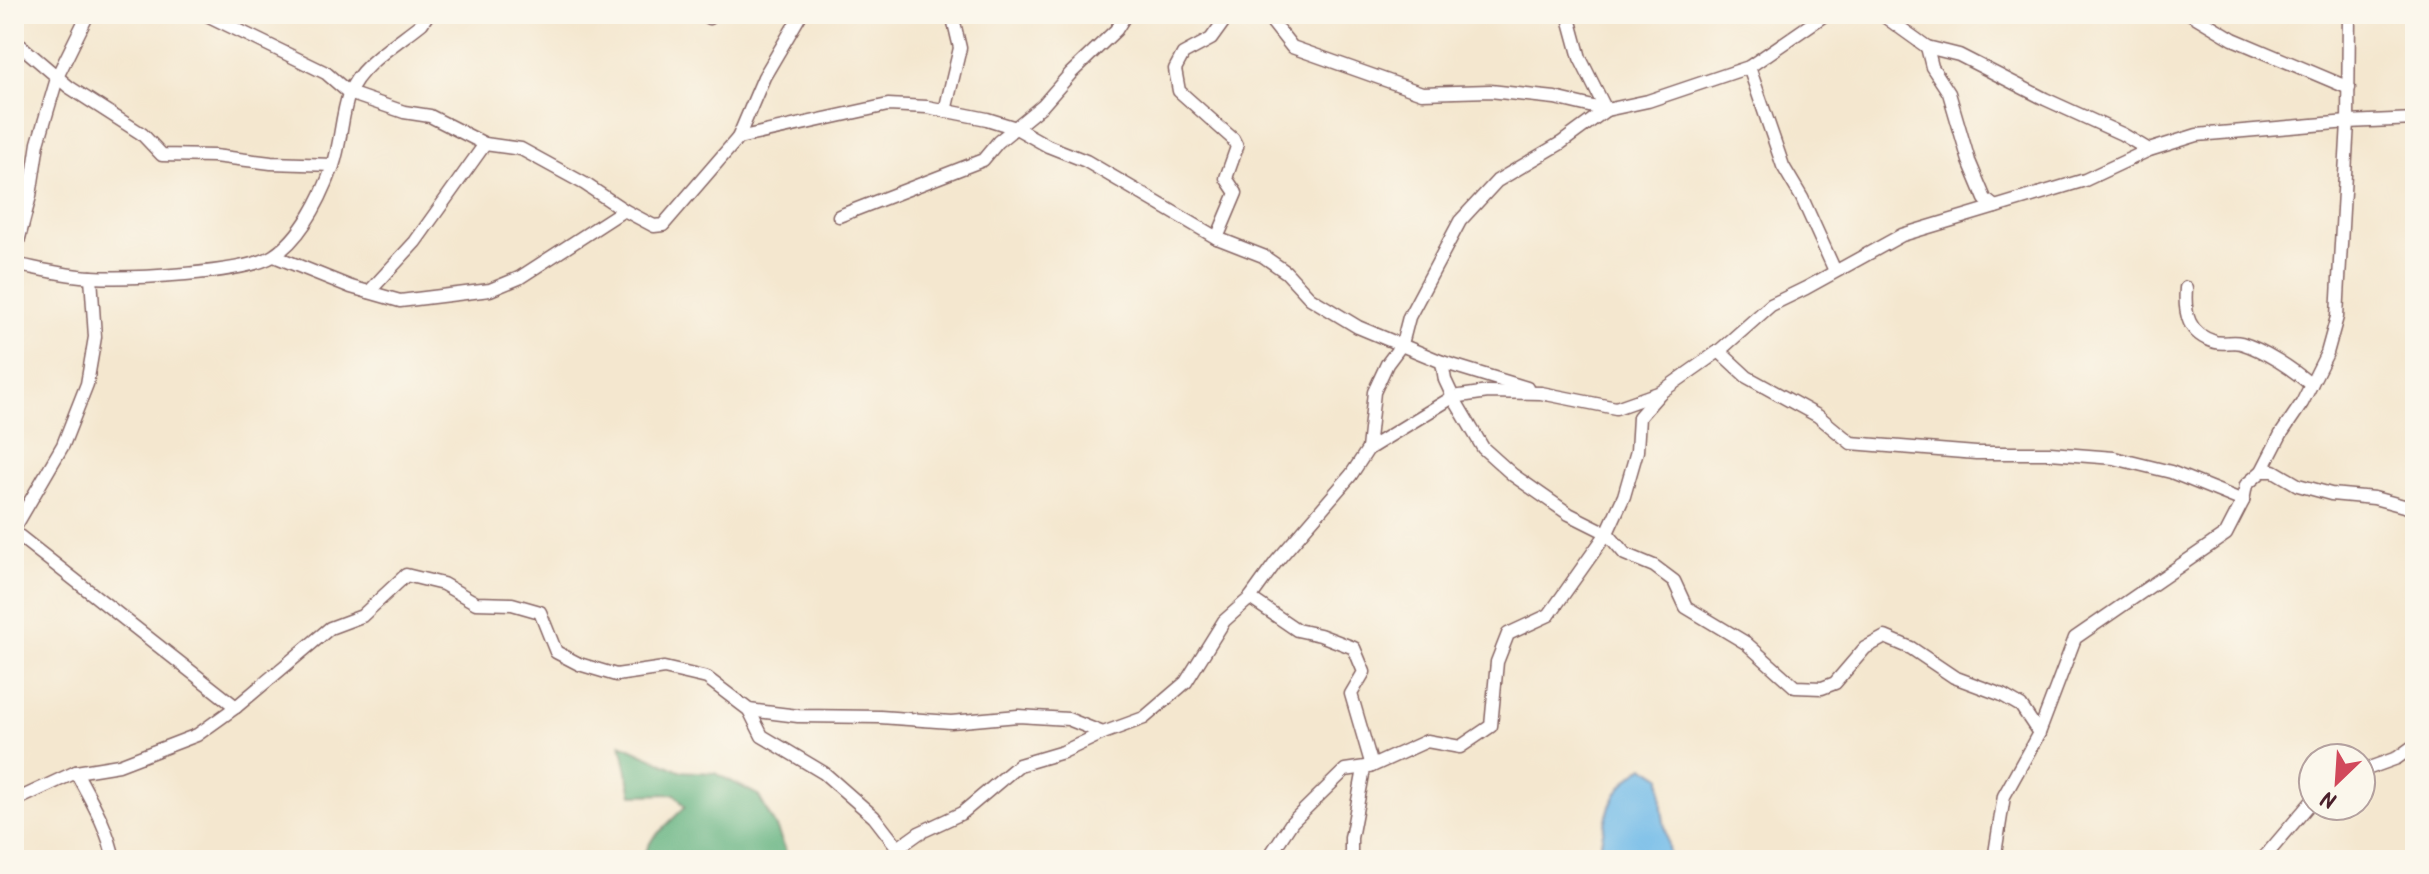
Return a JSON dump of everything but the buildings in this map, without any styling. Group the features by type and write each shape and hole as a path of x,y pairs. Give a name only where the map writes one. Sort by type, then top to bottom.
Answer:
{"street":[{"path":"14,257 30,196 38,143 58,75 88,14"},
{"path":"205,14 326,73 349,93 404,112 430,116 485,144 521,149 654,226 663,225 738,138 764,77 801,14"},
{"path":"14,264 91,277 171,275 249,266 274,256 298,232 319,197 333,165 349,93 361,72 422,23 428,14"},
{"path":"945,111 960,48 952,14"},
{"path":"839,216 983,160 998,142 1043,105 1116,30 1126,14"},
{"path":"1217,238 1236,193 1226,178 1237,147 1233,139 1179,91 1175,69 1183,54 1211,39 1229,14"},
{"path":"1266,14 1292,47 1422,93 1490,91 1555,98 1606,110"},
{"path":"1568,14 1580,58 1606,110"},
{"path":"1368,449 1374,392 1387,364 1402,344 1409,317 1460,221 1497,181 1561,143 1606,110 1648,101 1749,67 1826,14"},
{"path":"1881,14 1927,47 1959,55 2149,150"},
{"path":"2191,14 2233,39 2349,88"},
{"path":"1994,860 2004,796 2039,733 2075,638 2226,534 2243,501 2246,485 2262,471 2327,353 2337,317 2348,122 2349,14"},
{"path":"14,40 69,87 142,134 162,155 333,165"},
{"path":"1927,47 1932,67 1949,93 1985,199 1995,207"},
{"path":"1749,67 1783,166 1802,198 1835,271"},
{"path":"738,138 888,105 987,119 1016,128 1048,146 1086,161 1217,238 1263,256 1286,272 1310,298 1358,327 1442,362 1541,393 1616,408 1661,392"},
{"path":"1351,860 1351,838 1364,769 1427,741 1460,747 1491,726 1497,662 1508,634 1549,615 1607,533 1624,496 1637,451 1639,417 1661,392 1719,351 1771,305 1902,235 2085,180 2149,150 2197,135 2415,119"},
{"path":"369,292 415,242 485,144"},
{"path":"274,256 400,301 490,290 519,278 624,210"},
{"path":"91,277 95,337 87,384 63,445 14,530 236,707"},
{"path":"2186,288 2184,311 2194,331 2217,343 2240,343 2292,369 2311,385"},
{"path":"1719,351 1747,377 1818,416 1851,443 1976,453 2050,453 2114,458 2171,472 2243,501"},
{"path":"1442,362 1445,380 1453,397 1483,448 1513,475 1569,514 1607,533 1625,554 1654,566 1674,581 1686,607 1746,643 1795,687 1822,688 1835,683 1865,648 1885,637 1911,648 1954,677 2002,695 2021,706 2039,733"},
{"path":"14,801 76,772 119,765 197,735 236,707 330,628 362,616 406,575 443,584 476,603 512,604 540,612 556,652 579,664 616,675 664,668 707,678 749,710 762,736 824,773 874,817 899,854 919,833 962,813 1019,765 1063,752 1144,718 1186,682 1224,621 1250,598 1276,562 1351,475 1368,449 1453,397 1488,392 1541,393"},
{"path":"2262,471 2274,471 2298,485 2331,494 2374,498 2415,509"},
{"path":"1250,598 1297,630 1354,648 1364,672 1351,694 1372,766"},
{"path":"749,710 798,716 951,722 1018,716 1068,719 1103,733"},
{"path":"2377,765 2397,758 2415,745"},
{"path":"1267,860 1292,822 1345,770 1372,766"},
{"path":"76,772 102,821 114,860"},
{"path":"2262,860 2297,819"}],"green space":[{"path":"621,744 680,771 715,773 758,795 777,829 789,860 640,860 653,838 685,807 675,794 632,795"}],"water":[{"path":"1644,766 1661,777 1662,809 1670,860 1564,860 1569,853 1600,849 1612,802 1624,783"}]}
